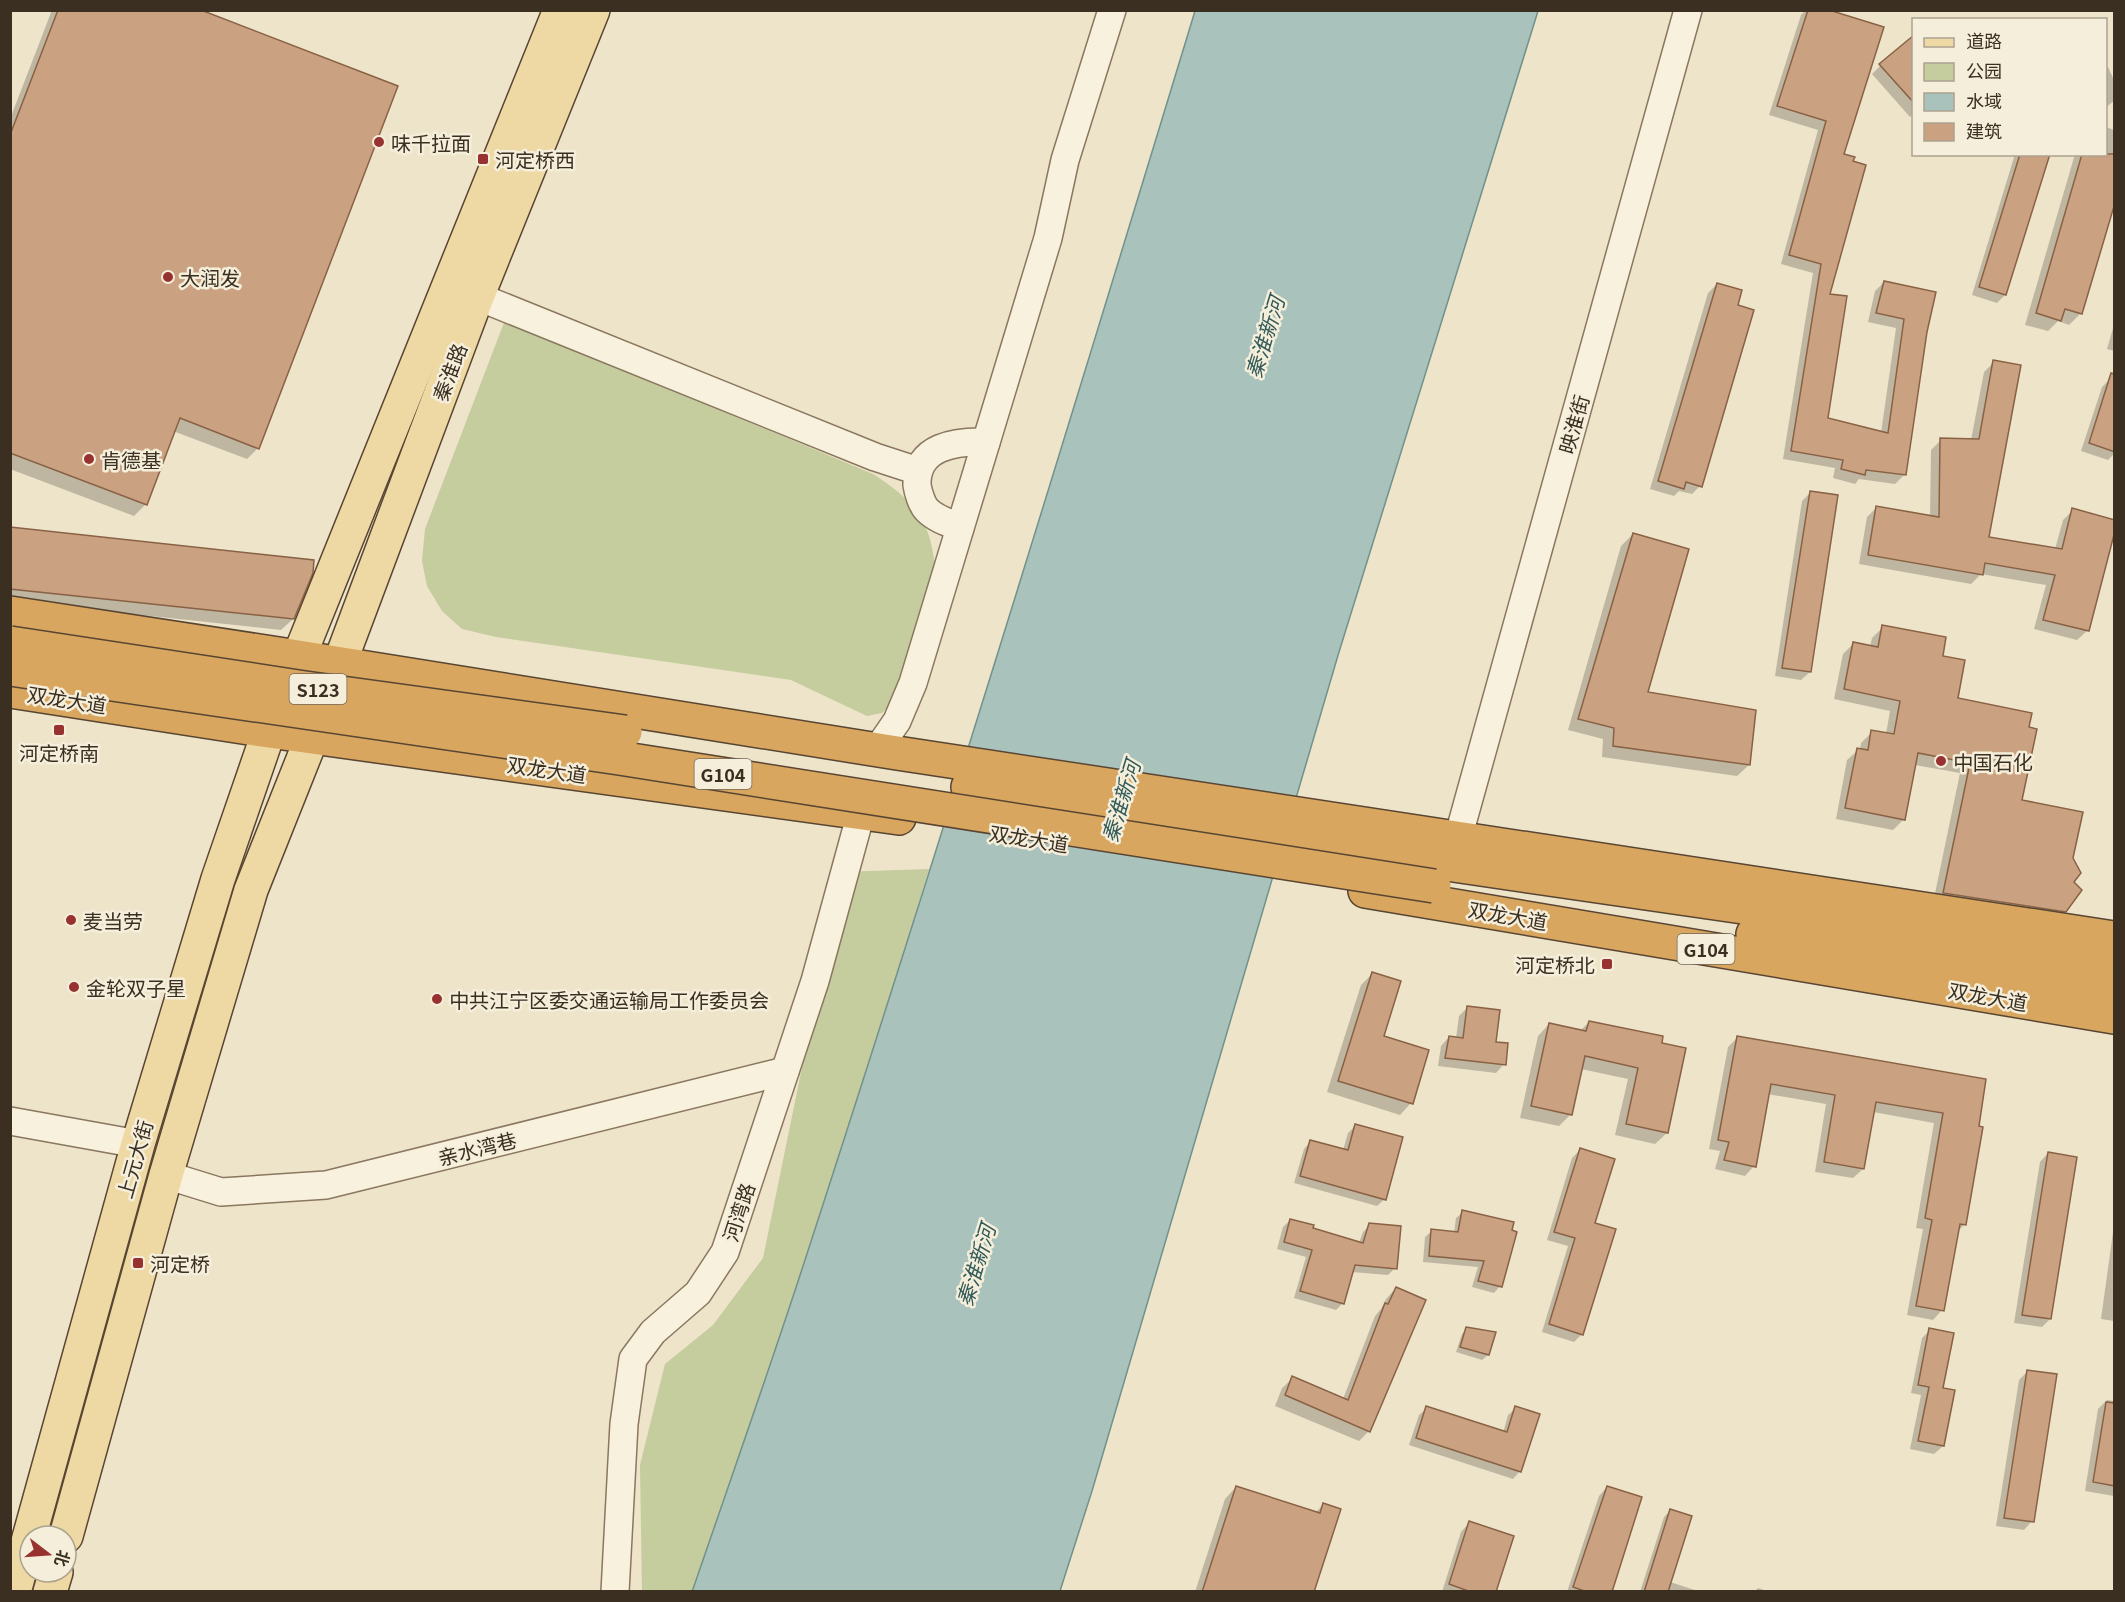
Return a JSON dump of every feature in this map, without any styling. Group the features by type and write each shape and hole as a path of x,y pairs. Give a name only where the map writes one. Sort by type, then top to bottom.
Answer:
{"highway":[{"name":"G104","path":"10,613 887,752 1312,816 1444,862 2115,988"},
{"name":"S123","path":"10,643 293,686 625,732"},
{"name":"G104","path":"10,669 619,758 1444,862 2115,938"},
{"name":"双龙大道","path":"10,691 269,730 871,814 1297,880 2115,1017"},
{"name":"G104","path":"625,732 1444,862 2115,961"}],"main road":[{"name":"秦淮路","path":"312,736 339,664 463,291 560,10"},
{"name":"秦淮路","path":"269,730 298,657 593,10"},
{"name":"上元大街","path":"14,1592 138,1144 218,879 269,730"},
{"name":"上元大街","path":"69,1524 166,1175 251,890 312,736"}],"street":[{"path":"887,752 913,683 1048,238 1065,160 1112,10"},
{"name":"映淮街","path":"1444,862 1688,10"},
{"path":"463,291 875,458 918,471"},
{"path":"960,527 940,519 926,509 917,488 918,471 927,457 942,446 964,441 986,442"},
{"name":"河湾路","path":"615,1592 624,1424 633,1359 653,1332 698,1293 725,1252 871,814"},
{"name":"亲水湾巷","path":"166,1175 221,1192 326,1185 785,1071"},
{"path":"10,1121 138,1144"}],"green space":[{"path":"505,320 873,474 909,502 924,523 929,535 935,567 893,703 882,713 867,716 791,680 496,637 462,629 442,611 427,586 422,561 425,529"},
{"path":"929,869 710,1591 642,1592 640,1465 665,1364 713,1325 763,1258 842,872"}],"water":[{"name":"秦淮新河","path":"1195,11 1538,11 1339,652 1092,1491 1060,1591 692,1592 791,1302 905,948"}],"building":[{"name":"大润发","path":"58,10 201,10 398,86 259,449 180,418 147,505 10,453 10,135"},
{"path":"1808,10 1829,10 1884,27 1844,154 1855,157 1853,161 1866,165 1830,294 1847,296 1828,418 1888,433 1904,319 1876,313 1884,281 1936,292 1927,332 1906,475 1866,470 1865,475 1841,469 1843,460 1791,451 1821,264 1789,255 1826,121 1777,106"},
{"path":"1912,37 1912,101 1879,64"},
{"path":"2115,154 2115,203 2082,314 2065,309 2061,321 2036,313 2081,156"},
{"path":"2019,156 2049,156 2006,295 1979,287"},
{"path":"1717,283 1742,290 1738,305 1754,310 1702,487 1686,482 1684,489 1658,481"},
{"path":"1993,360 2021,365 1989,537 2062,549 2072,508 2115,520 2115,531 2089,631 2043,620 2055,575 1985,563 1983,575 1868,555 1876,506 1939,517 1940,438 1979,439"},
{"path":"2111,373 2115,374 2115,452 2089,443"},
{"path":"1810,491 1838,495 1811,672 1782,668"},
{"path":"10,527 314,560 313,573 294,619 10,589"},
{"path":"1633,533 1689,549 1648,692 1756,710 1750,765 1613,746 1614,728 1578,719"},
{"path":"1882,625 1946,637 1943,656 1965,660 1958,698 2032,713 2029,727 2037,729 2022,800 2083,812 2073,858 2081,873 2074,882 2082,890 2066,912 1943,893 1970,763 1918,753 1905,820 1845,808 1857,748 1868,750 1871,730 1894,734 1900,701 1844,689 1853,642 1878,647"},
{"path":"1372,972 1401,981 1384,1036 1429,1050 1413,1104 1338,1081"},
{"path":"1467,1006 1500,1010 1496,1042 1508,1043 1506,1065 1445,1058 1449,1036 1463,1038"},
{"path":"1589,1021 1663,1036 1662,1043 1686,1048 1668,1133 1626,1124 1638,1068 1585,1056 1572,1115 1531,1106 1549,1023 1586,1031"},
{"path":"1737,1036 1986,1079 1979,1126 1983,1127 1966,1225 1960,1224 1944,1311 1916,1306 1932,1220 1925,1218 1943,1113 1876,1102 1864,1169 1824,1162 1835,1095 1771,1084 1756,1167 1724,1160 1729,1142 1718,1140"},
{"path":"1355,1124 1403,1137 1386,1200 1300,1176 1310,1140 1348,1150"},
{"path":"1580,1148 1615,1159 1595,1223 1616,1229 1583,1335 1549,1324 1575,1238 1554,1232"},
{"path":"2048,1152 2077,1157 2051,1319 2022,1315"},
{"path":"1462,1210 1514,1222 1512,1230 1517,1232 1502,1287 1478,1281 1484,1261 1429,1256 1431,1229 1458,1232"},
{"path":"1290,1219 1363,1243 1369,1223 1401,1226 1397,1269 1355,1265 1344,1304 1300,1291 1312,1250 1284,1242"},
{"path":"1396,1287 1426,1300 1370,1432 1285,1395 1292,1376 1348,1400 1385,1303 1388,1304"},
{"path":"1466,1327 1496,1332 1489,1355 1460,1347"},
{"path":"1929,1328 1954,1333 1943,1388 1955,1390 1944,1446 1918,1441 1929,1387 1918,1385"},
{"path":"2027,1370 2057,1374 2034,1522 2004,1518"},
{"path":"2106,1402 2115,1403 2115,1486 2093,1482"},
{"path":"1426,1406 1507,1432 1515,1406 1540,1414 1521,1472 1416,1438"},
{"path":"1236,1486 1320,1513 1323,1503 1341,1509 1314,1592 1202,1592"},
{"path":"1607,1486 1642,1497 1612,1592 1587,1592 1573,1587"},
{"path":"1670,1509 1692,1516 1668,1592 1644,1592"},
{"path":"1469,1521 1514,1536 1496,1592 1471,1592 1449,1584"}],"place":[{"name":"味千拉面","path":"379,142"},
{"name":"河定桥西","path":"483,159"},
{"name":"大润发","path":"168,277"},
{"name":"肯德基","path":"89,459"},
{"name":"河定桥南","path":"59,730"},
{"name":"中国石化","path":"1941,761"},
{"name":"麦当劳","path":"71,920"},
{"name":"河定桥北","path":"1607,964"},
{"name":"金轮双子星","path":"74,987"},
{"name":"中共江宁区委交通运输局工作委员会","path":"437,999"},
{"name":"河定桥","path":"138,1263"}]}
